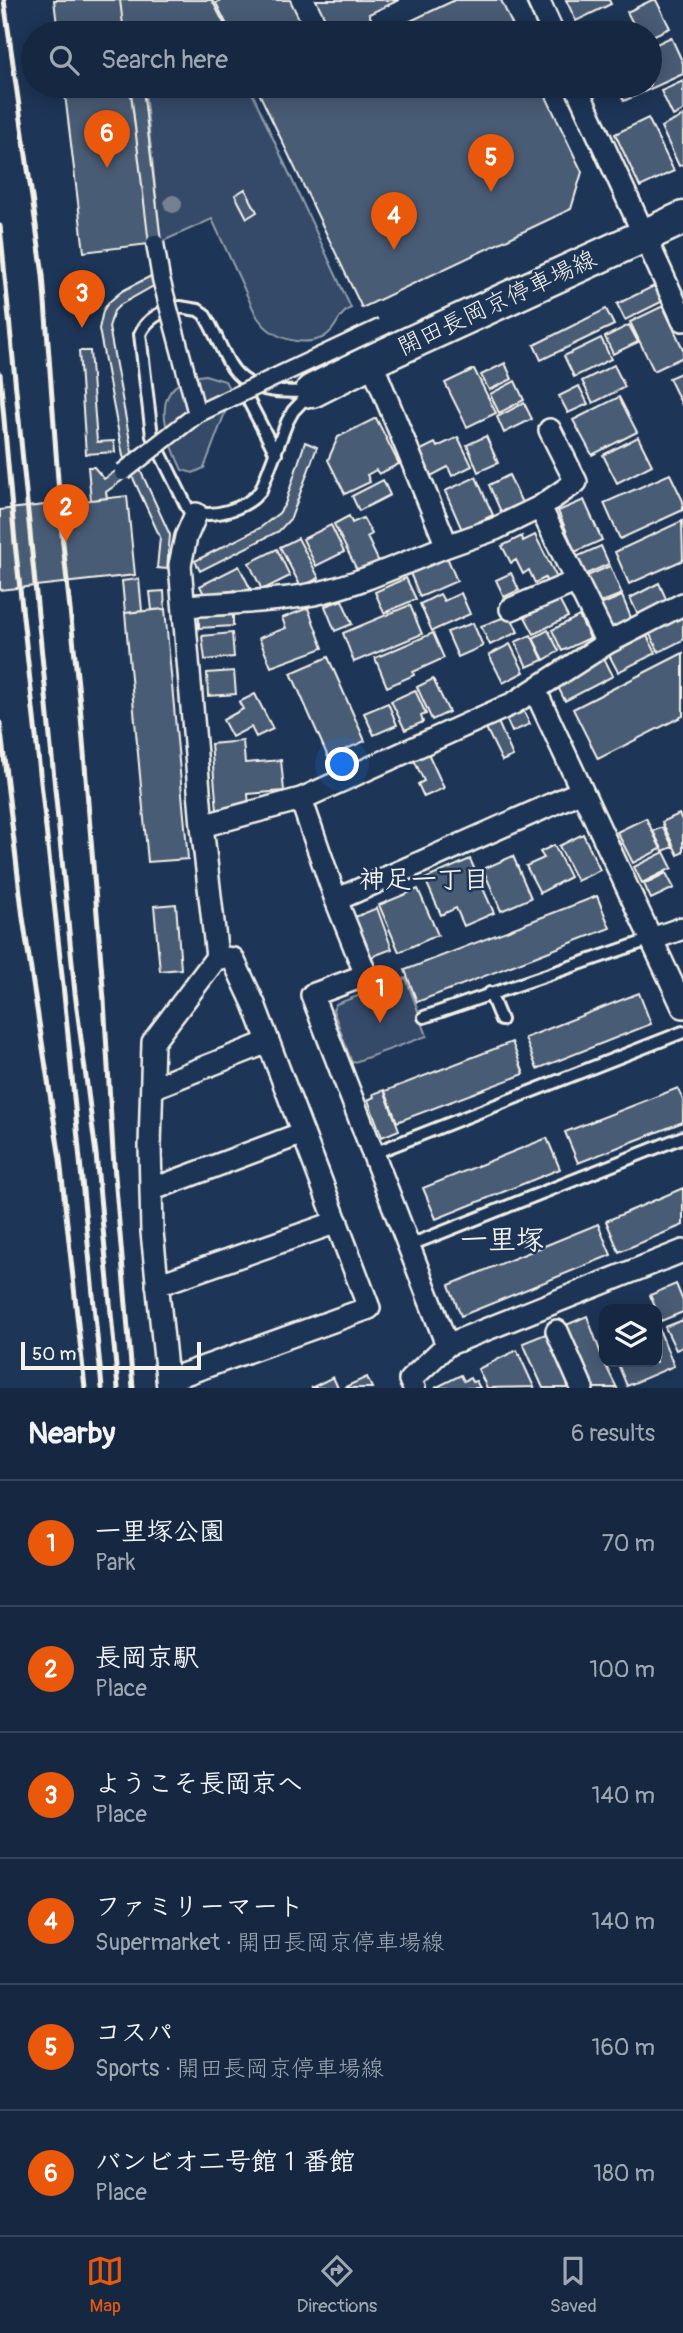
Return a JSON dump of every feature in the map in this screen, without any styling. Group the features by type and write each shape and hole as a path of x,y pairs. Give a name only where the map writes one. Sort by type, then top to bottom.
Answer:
{"main road":[{"name":"開田長岡京停車場線","path":"312,391 371,361 683,218"}],"street":[{"path":"538,0 548,21"},
{"path":"581,98 683,320"},
{"path":"155,243 160,279 197,414"},
{"path":"123,472 197,414 382,327"},
{"path":"371,361 447,546"},
{"path":"184,606 288,598 317,593 351,584 495,529 540,507 576,482 550,430"},
{"path":"540,507 607,643"},
{"path":"196,514 186,537 180,565 202,826 217,957 153,1042 152,1232 168,1384 369,1308 254,1004 233,959 217,957"},
{"path":"511,609 577,581"},
{"path":"202,826 301,799 514,703 607,643 683,604"},
{"path":"535,690 683,1007"},
{"path":"336,900 582,791"},
{"path":"301,799 336,900 366,975 312,995 447,1345"},
{"path":"652,939 683,928"},
{"path":"152,1088 268,1042"},
{"path":"151,1190 303,1133"},
{"path":"158,1285 337,1222"},
{"path":"414,1388 411,1380 447,1345 683,1251"},
{"path":"557,1331 582,1388"}],"lane":[{"path":"276,454 208,321 198,310 180,307 165,312 148,322 140,334 152,436 184,502 188,509 196,514 219,513 256,497 261,491 276,454 287,422 293,411 312,391"},
{"path":"231,367 258,388 281,393 312,391"},
{"path":"424,1017 652,939"},
{"path":"490,993 501,1020"},
{"path":"374,1153 683,1032"},
{"path":"410,1245 683,1137"}],"shaded area":[{"path":"146,98 255,98 351,308 322,338 313,341 287,339 270,331 258,318 212,219 161,242"},
{"path":"205,375 225,381 232,394 204,468 193,473 182,470 170,441 165,411 167,398 174,388 186,380"},
{"path":"406,978 427,1036 352,1063 333,1010 336,1004"}],"building":[{"path":"54,0 120,0 123,21 57,21"},
{"path":"120,0 212,0 223,21 123,21"},
{"path":"221,0 290,0 300,21 225,21 216,3"},
{"path":"316,0 399,0 369,14 372,21 326,21"},
{"path":"455,0 501,0 511,21 410,21"},
{"path":"566,0 609,0 611,4 576,21"},
{"path":"656,0 670,28 662,32 662,21 632,21 627,12"},
{"path":"671,37 683,63 683,74 662,84 662,41"},
{"path":"683,81 683,111 673,116 662,91"},
{"path":"65,98 131,98 149,244 84,252"},
{"path":"132,98 144,98 161,242 149,244"},
{"path":"261,98 547,98 582,172 571,209 362,308"},
{"path":"683,116 683,164 679,166 661,127"},
{"path":"648,118 674,171 640,187 615,134"},
{"path":"245,189 257,212 247,218 235,195"},
{"path":"151,276 155,285 120,305 114,311 109,327 132,452 170,535 167,569 157,568 160,537 123,456 99,329 103,311 108,303 122,291"},
{"path":"656,285 663,301 625,320 617,304"},
{"path":"663,306 683,349 683,357 654,371 630,322"},
{"path":"606,309 614,325 541,360 534,345"},
{"path":"629,325 638,342 613,354 605,337"},
{"path":"601,338 611,359 574,377 564,356"},
{"path":"79,351 90,351 97,442 114,441 115,452 86,454"},
{"path":"505,363 512,379 489,390 481,375"},
{"path":"614,365 625,387 593,403 582,381"},
{"path":"474,369 496,413 467,427 445,383"},
{"path":"683,372 683,407 669,378"},
{"path":"515,381 524,400 499,413 490,394"},
{"path":"579,386 588,404 568,413 559,396"},
{"path":"619,397 637,432 592,455 573,420"},
{"path":"524,403 532,419 504,433 497,417"},
{"path":"376,418 399,464 379,474 376,470 367,475 370,482 345,494 328,460 338,437"},
{"path":"486,436 498,463 478,472 467,445"},
{"path":"458,437 472,466 452,476 448,467 431,476 419,451 435,443 437,447"},
{"path":"638,437 652,465 617,483 603,455"},
{"path":"305,442 317,447 291,518 279,531 200,571 195,561 260,528 279,513 285,504"},
{"path":"88,467 94,467 104,479 120,468 127,477 106,492 107,498 91,500"},
{"path":"670,474 683,501 683,510 620,539 604,503"},
{"path":"509,475 522,503 501,512 489,485"},
{"path":"476,477 493,515 462,530 445,491"},
{"path":"383,480 390,495 359,511 352,496"},
{"path":"127,496 135,575 0,590 0,510"},
{"path":"584,500 602,540 575,552 558,511"},
{"path":"349,516 352,523 363,518 372,534 367,537 379,562 358,572 334,524"},
{"path":"682,521 683,560 629,584 615,552"},
{"path":"331,525 344,552 316,566 303,539"},
{"path":"535,535 557,578 547,583 545,578 535,583 529,570 523,574 516,560 511,563 502,546 522,536 523,541"},
{"path":"298,538 319,578 301,587 280,547"},
{"path":"601,546 609,564 584,575 576,557"},
{"path":"277,549 290,576 262,590 249,563"},
{"path":"447,557 457,581 420,597 410,573"},
{"path":"239,566 251,590 238,596 235,590 217,599 214,593 206,598 200,586"},
{"path":"610,566 622,594 597,604 585,577"},
{"path":"511,573 519,590 504,597 496,580"},
{"path":"406,578 416,599 384,613 375,592"},
{"path":"139,579 142,611 125,613 122,581"},
{"path":"659,583 667,601 638,615 630,598"},
{"path":"164,591 165,609 152,610 150,592"},
{"path":"461,593 470,614 432,631 420,604 440,594 444,601"},
{"path":"622,596 632,620 608,630 598,606"},
{"path":"342,600 352,624 335,631 325,606"},
{"path":"559,600 568,617 534,634 525,617"},
{"path":"410,605 422,634 354,662 343,633"},
{"path":"308,608 323,648 271,667 259,638 286,628 282,618"},
{"path":"165,609 188,859 148,862 125,613"},
{"path":"233,615 233,626 199,628 199,616"},
{"path":"510,615 518,632 490,645 481,626"},
{"path":"683,615 683,640 659,652 649,633"},
{"path":"579,616 590,638 562,651 552,630"},
{"path":"473,623 483,646 458,657 447,632"},
{"path":"548,630 559,651 544,660 533,638"},
{"path":"232,633 234,657 205,660 202,636"},
{"path":"433,633 444,658 387,687 375,658"},
{"path":"531,635 543,660 527,667 515,642"},
{"path":"647,636 656,653 618,672 609,655"},
{"path":"510,644 524,672 503,683 489,655"},
{"path":"683,653 683,716 598,759 573,709"},
{"path":"328,657 365,741 328,757 291,673"},
{"path":"604,658 613,676 565,701 556,683"},
{"path":"234,671 236,694 208,696 207,673"},
{"path":"433,679 449,712 432,720 417,687"},
{"path":"415,690 426,714 421,716 423,722 405,730 391,701"},
{"path":"255,694 273,729 256,737 251,727 232,737 223,720 243,709 239,702"},
{"path":"388,703 397,725 374,735 364,713"},
{"path":"523,710 530,724 512,732 504,714"},
{"path":"498,722 513,756 502,761 486,728"},
{"path":"243,741 245,763 281,760 284,791 248,794 249,807 217,810 211,744"},
{"path":"427,751 444,788 424,797 418,784 424,781 413,758"},
{"path":"679,814 683,822 683,852 678,855 662,822"},
{"path":"646,818 661,849 633,863 617,832"},
{"path":"663,827 673,847 663,851 653,831"},
{"path":"583,834 600,870 577,881 559,846"},
{"path":"554,845 570,877 540,893 526,866 544,858 540,852"},
{"path":"664,852 672,868 642,883 634,867"},
{"path":"513,856 531,898 501,911 483,869"},
{"path":"470,859 494,913 464,926 456,908 441,915 425,879"},
{"path":"666,873 674,888 651,899 644,884"},
{"path":"418,889 438,935 399,952 379,905"},
{"path":"597,896 610,928 417,1002 405,970"},
{"path":"176,904 181,969 160,971 154,906"},
{"path":"377,908 392,949 371,957 355,917"},
{"path":"639,993 651,1024 537,1069 525,1038"},
{"path":"512,1042 524,1074 397,1122 385,1091"},
{"path":"678,1088 683,1100 683,1122 578,1163 565,1132"},
{"path":"384,1090 399,1130 382,1137 368,1100 374,1097 373,1094"},
{"path":"547,1138 560,1169 436,1219 423,1188"},
{"path":"683,1188 683,1225 619,1252 606,1221"},
{"path":"598,1224 611,1255 461,1316 449,1285"},
{"path":"676,1284 683,1301 683,1312 662,1321 662,1304 654,1304 650,1295"},
{"path":"587,1316 599,1348 599,1367 606,1367 617,1388 590,1388 564,1326"},
{"path":"683,1320 683,1347 676,1350 665,1327"},
{"path":"548,1333 572,1388 543,1388 523,1343"},
{"path":"662,1336 674,1366 627,1386 619,1367 662,1367"},
{"path":"517,1350 534,1387 487,1388 478,1369"},
{"path":"461,1375 464,1381 470,1378 472,1382 476,1381 480,1388 435,1388"},
{"path":"333,1377 338,1388 311,1388"},
{"path":"367,1377 372,1388 345,1387"}],"railway":[{"path":"4,0 43,275 62,534 80,704 104,1000 113,1152 133,1388"},
{"path":"0,226 75,993 96,1154 118,1388"},
{"path":"0,374 102,1388"},
{"path":"0,723 23,918 60,1159 85,1388"}],"place":[{"name":"バンビオ二号館１番館","path":"107,168"},
{"name":"コスパ","path":"491,192"},
{"name":"ファミリーマート","path":"394,250"},
{"name":"ようこそ長岡京へ","path":"82,328"},
{"name":"長岡京駅","path":"66,542"},
{"name":"一里塚公園","path":"380,1023"}],"district":[{"name":"神足一丁目","path":"424,880"},
{"name":"一里塚","path":"502,1240"}]}
